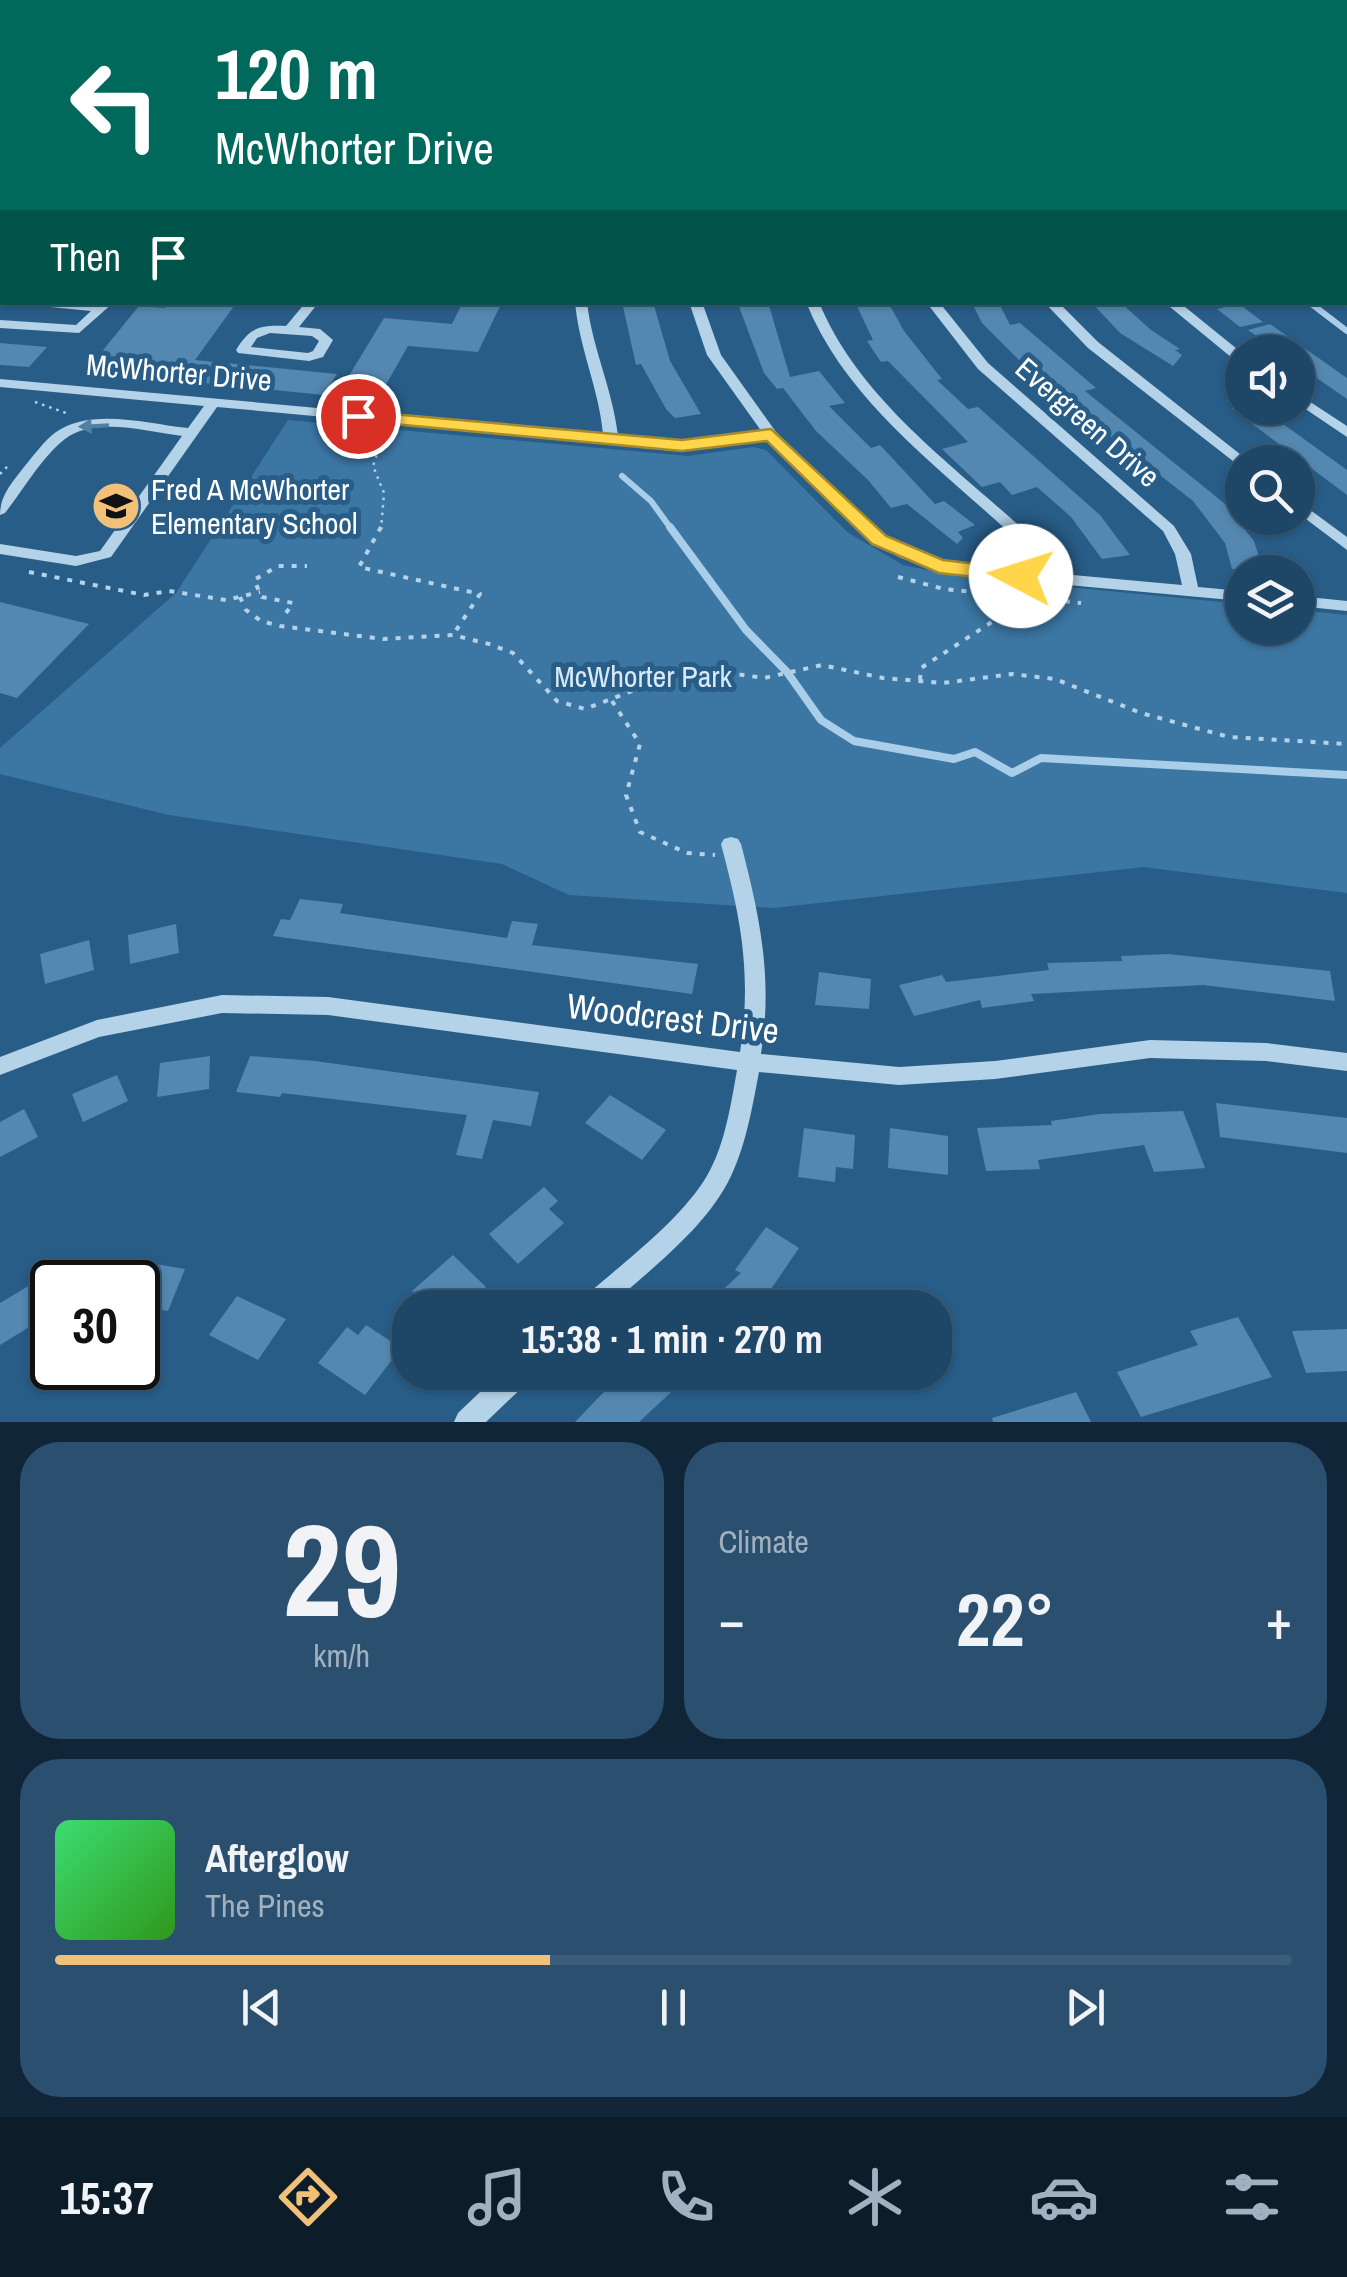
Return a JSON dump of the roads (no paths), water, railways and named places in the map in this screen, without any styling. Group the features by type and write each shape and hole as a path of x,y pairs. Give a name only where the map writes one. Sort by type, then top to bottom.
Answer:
{"street":[{"path":"0,324 80,329 105,305"},
{"path":"291,329 324,336 318,354 299,358 244,350 258,332 291,329 311,305"},
{"path":"581,305 582,328 610,414 612,439"},
{"path":"696,305 714,355 771,434 879,540 939,566 1225,595"},
{"path":"813,305 816,317 857,378 1021,535 1017,575"},
{"name":"Evergreen Drive","path":"934,305 983,366 1170,529 1182,554 1191,592"},
{"path":"1053,305 1093,345 1225,448"},
{"path":"1174,305 1225,346"},
{"name":"McWhorter Drive","path":"0,384 682,446 771,434"},
{"path":"0,549 76,561 105,554 213,403"},
{"path":"1315,410 1347,433"},
{"path":"0,510 59,436 74,428 102,424 192,433"},
{"path":"1315,520 1347,545"},
{"path":"1315,603 1347,606"},
{"path":"609,1290 665,1238 718,1178 748,1062 758,976 752,926 733,850"},
{"name":"Woodcrest Drive","path":"0,1066 96,1029 222,1004 328,1006 748,1062 898,1076 995,1070 1150,1050 1266,1052 1347,1062"},
{"path":"468,1422 501,1390"}],"waterway":[{"path":"1313,305 1347,331"},
{"path":"622,476 651,501 672,530"},
{"path":"670,527 746,630 787,672 821,720 854,741 954,759 975,752 1012,773 1041,758 1347,775"}],"place":[{"name":"Fred A McWhorter Elementary School","path":"116,506"}],"park label":[{"name":"McWhorter Park","path":"643,676"}]}
